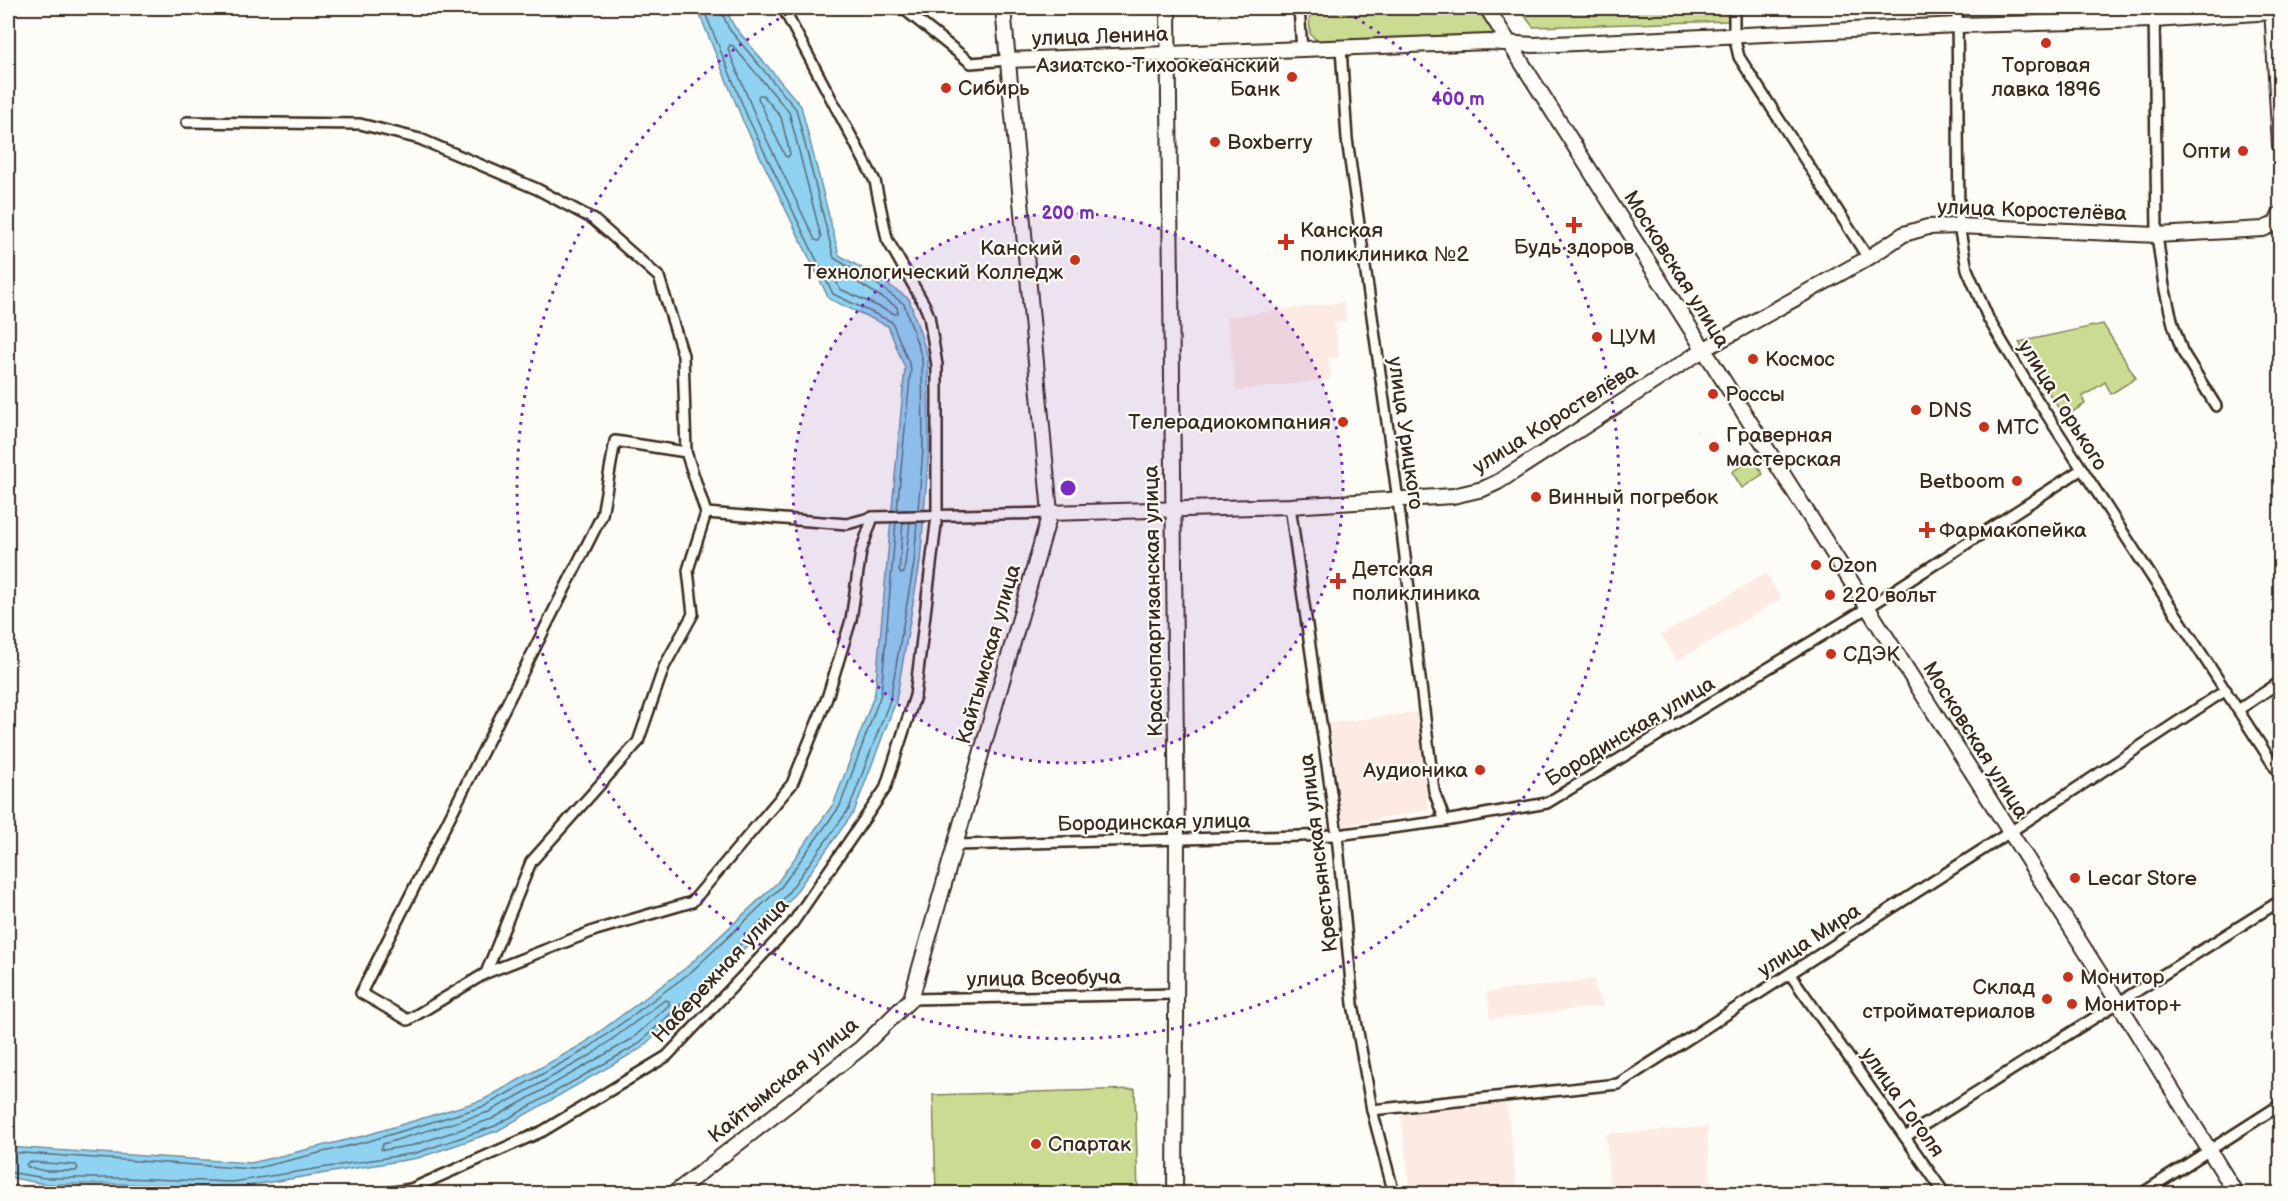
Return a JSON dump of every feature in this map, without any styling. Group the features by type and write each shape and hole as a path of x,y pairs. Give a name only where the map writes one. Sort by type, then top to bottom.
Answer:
{"street":[{"name":"Набережная улица","path":"381,1194 411,1189 543,1131 667,1056 792,924 885,789 915,696 937,516 937,364 929,316 887,239 875,181 783,8"},
{"path":"891,8 905,10 971,63 1008,60"},
{"name":"Кайтымская улица","path":"673,1194 861,1048 911,999 1050,513 1004,8"},
{"name":"Краснопартизанская улица","path":"1168,8 1177,840 1175,1194"},
{"path":"1299,8 1302,50"},
{"name":"Московская улица","path":"1487,8 2118,1002 2210,1149 2232,1187 2232,1194"},
{"path":"1734,8 1734,36 1739,57 1868,258"},
{"name":"улица Горького","path":"1958,8 1959,226 1967,269 1989,320 2082,469 2280,775"},
{"path":"2272,10 2280,146"},
{"name":"улица Ленина","path":"1008,60 1509,42 1534,45 2272,10"},
{"path":"2154,14 2157,235 2164,286 2182,351 2216,406"},
{"name":"улица Урицкого","path":"1341,48 1347,139 1398,500 1434,791 1445,821"},
{"path":"187,122 360,124 420,139 537,189 593,219 659,277 682,356 686,452 706,513 688,570 693,614 664,667 638,742 531,862 486,973"},
{"name":"улица Коростелёва","path":"706,513 847,524 873,517 1290,506 1453,496 1483,489 1702,350 1868,258 1904,234 1928,227 1959,226 2157,235 2263,229 2275,224 2280,214"},
{"path":"686,452 615,441 602,515 361,993 408,1020 486,973 596,930 692,902 792,784 827,698 851,620 861,551 873,517"},
{"name":"Бородинская улица","path":"956,845 1337,835 1445,821 1547,803 1867,608 2082,469"},
{"name":"Крестьянская улица","path":"1290,506 1337,835 1353,1004 1372,1110 1394,1194"},
{"path":"2238,710 2280,682"},
{"name":"улица Мира","path":"1372,1110 1618,1084 2226,690"},
{"path":"1905,1137 2280,901"},
{"name":"улица Гоголя","path":"1790,974 1945,1194"},
{"name":"улица Всеобуча","path":"911,999 1177,994"},
{"path":"2141,1194 2280,1105"}],"shaded area":[{"path":"1344,302 1346,321 1335,323 1339,357 1328,359 1331,379 1236,391 1227,317"},
{"path":"1766,573 1781,599 1677,661 1661,635"},
{"path":"1417,712 1428,810 1343,826 1330,723"},
{"path":"1595,979 1595,990 1605,1006 1490,1019 1487,992"},
{"path":"1507,1103 1517,1193 1410,1193 1401,1115"},
{"path":"1707,1127 1712,1193 1610,1193 1606,1134"}],"green space":[{"path":"1309,8 1476,8 1495,33 1490,39 1320,43 1310,34"},
{"path":"1519,8 1729,8 1729,21 1533,27"},
{"path":"2103,324 2136,378 2111,394 2105,382 2082,397 2085,404 2064,417 2019,342"},
{"path":"1753,458 1763,474 1742,488 1732,472"},
{"name":"Спартак","path":"1135,1089 1138,1193 936,1193 933,1095"}],"water":[{"path":"697,8 725,8 734,26 801,106 839,255 909,299 928,357 929,450 920,563 896,701 854,812 790,900 708,987 640,1049 497,1131 418,1158 234,1188 44,1184 8,1177 8,1147 251,1163 367,1135 483,1100 583,1044 687,967 777,883 834,803 875,693 905,368 888,326 829,299 743,121"}],"place":[{"name":"Торговая лавка 1896","path":"2046,43"},
{"name":"Азиатско-Тихоокеанский Банк","path":"1292,77"},
{"name":"Сибирь","path":"946,88"},
{"name":"Boxberry","path":"1215,142"},
{"name":"Опти","path":"2243,151"},
{"name":"Будь здоров","path":"1574,225"},
{"name":"Канская поликлиника №2","path":"1286,242"},
{"name":"Канский Технологический Колледж","path":"1075,260"},
{"name":"ЦУМ","path":"1597,337"},
{"name":"Космос","path":"1753,359"},
{"name":"Россы","path":"1713,394"},
{"name":"DNS","path":"1916,410"},
{"name":"Телерадиокомпания","path":"1343,422"},
{"name":"МТС","path":"1984,427"},
{"name":"Граверная мастерская","path":"1714,447"},
{"name":"Betboom","path":"2017,481"},
{"name":"Винный погребок","path":"1536,497"},
{"name":"Фармакопейка","path":"1927,530"},
{"name":"Ozon","path":"1816,565"},
{"name":"Детская поликлиника","path":"1338,581"},
{"name":"220 вольт","path":"1830,595"},
{"name":"СДЭК","path":"1831,654"},
{"name":"Аудионика","path":"1480,770"},
{"name":"Lecar Store","path":"2075,878"},
{"name":"Монитор","path":"2068,977"},
{"name":"Склад стройматериалов","path":"2047,999"},
{"name":"Монитор+","path":"2072,1004"},
{"name":"Спартак","path":"1036,1144"}]}
